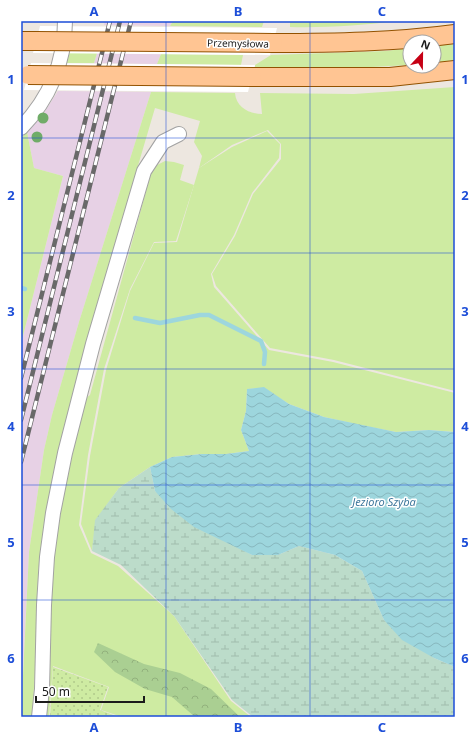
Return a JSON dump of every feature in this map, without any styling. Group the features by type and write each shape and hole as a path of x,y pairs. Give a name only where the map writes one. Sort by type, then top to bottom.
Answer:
{"main road":[{"name":"Przemysłowa","path":"29,41 344,43 455,34"},
{"path":"24,75 390,77 455,70"}],"street":[{"path":"21,128 41,104 53,82 62,53 65,21"},
{"path":"39,717 42,682 47,557 53,513 65,453 93,344 144,171 163,142 179,134"}],"shaded area":[{"path":"105,21 173,21 170,26 104,25"},
{"path":"97,53 161,54 157,64 94,63"},
{"path":"58,91 151,92 79,322 52,415 44,450 29,552 21,707 21,344 63,176 34,168 27,132 44,113"}],"green space":[{"path":"173,21 264,21 262,27 170,26"},
{"path":"290,21 399,21 344,26 290,27"},
{"path":"455,44 455,60 442,62 442,45"},
{"path":"402,49 402,65 353,68 255,68 255,65 271,55 386,51"},
{"path":"68,53 97,53 94,63 66,63"},
{"path":"161,54 243,55 241,65 157,64"},
{"path":"455,87 455,391 334,360 270,348 216,286 212,274 235,236 253,194 281,159 281,144 268,130 232,145 199,168 202,156 194,142 200,121 155,108 86,342 52,480 42,538 38,575 32,717 21,717 29,552 44,450 52,415 79,322 151,92 235,93 238,102 244,109 252,113 262,114 260,93 354,94"},
{"path":"267,131 280,144 279,158 252,193 234,235 211,274 214,287 269,350 333,362 455,393 455,432 429,430 396,432 365,426 324,417 289,404 264,388 247,389 246,411 241,430 249,451 226,454 202,454 172,457 150,467 119,488 96,520 92,551 81,524 90,456 106,370 130,291 154,243 177,242 199,168 232,147"},
{"path":"27,132 34,168 63,176 21,344 21,138"},
{"path":"165,161 184,165 180,180 194,185 176,241 154,242 130,289 104,369 88,455 79,525 91,553 118,566 174,616 231,701 251,717 122,717 101,710 109,687 53,666 49,717 46,717 54,559 67,478 86,398 90,395 151,173 155,166"},
{"path":"150,467 155,491 226,541 252,555 278,555 299,546 335,555 362,571 384,620 434,658 455,667 455,717 253,717 232,700 174,616 121,565 92,551 95,520 119,488"},
{"path":"98,643 144,664 180,673 211,689 240,717 195,717 172,697 145,689 115,672 94,652"},
{"path":"53,667 108,687 100,710 119,717 50,717"}],"water":[{"name":"Jezioro Szyba","path":"264,387 289,404 324,417 396,432 429,430 455,432 455,667 434,658 402,640 384,620 362,571 335,555 299,546 278,555 252,555 194,527 171,509 155,491 150,467 172,457 202,454 226,454 249,451 241,430 246,411 247,389"}],"pier":[{"path":"40,26 277,28 270,55 33,53"},
{"path":"31,63 255,65 248,92 24,90"}],"waterway":[{"path":"21,288 25,289"},
{"path":"135,318 160,323 200,315 209,315 261,341 265,352 264,364"}],"railway":[{"path":"21,378 110,21"},
{"path":"21,420 120,21"},
{"path":"21,462 131,21"}]}
